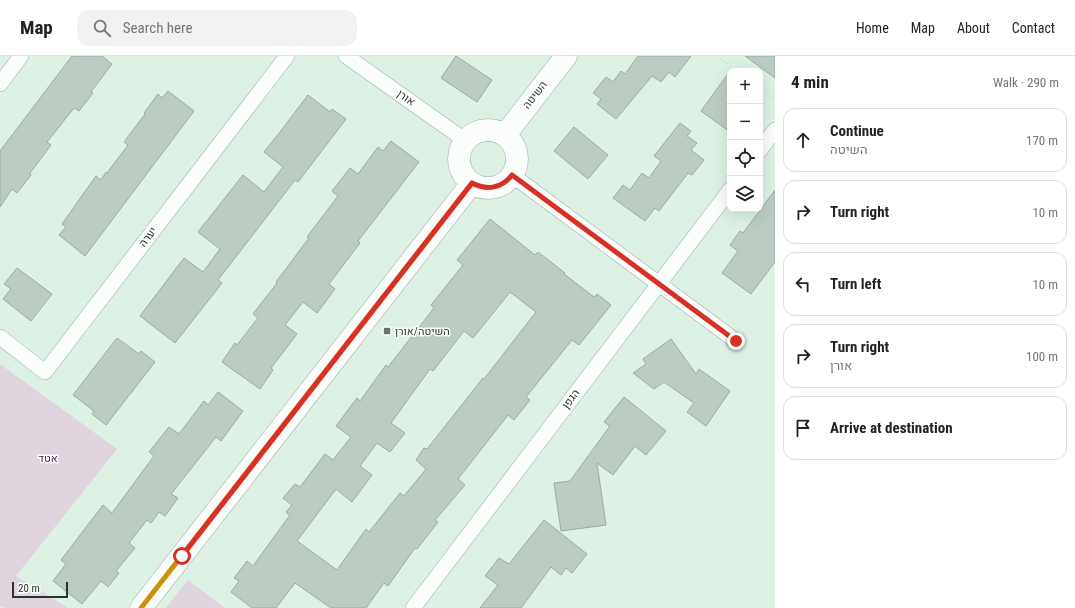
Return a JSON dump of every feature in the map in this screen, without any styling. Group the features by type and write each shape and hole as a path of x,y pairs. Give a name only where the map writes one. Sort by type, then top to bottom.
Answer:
{"street":[{"path":"0,84 21,56"},
{"name":"יערה","path":"0,337 45,372 287,56"},
{"name":"אורן","path":"346,56 466,141"},
{"name":"השיטה","path":"505,135 566,56"},
{"path":"483,130 494,130 505,135 513,143 517,153 517,165 512,175 505,183 494,187 482,187 472,183 464,175 460,164 460,153 466,141 472,135 483,130"},
{"path":"763,146 775,130"},
{"path":"512,175 736,341"},
{"path":"141,608 472,183"},
{"name":"הגפן","path":"412,608 727,194"}],"path":[{"path":"717,56 733,68"},
{"path":"763,90 775,100"},
{"path":"0,585 40,608"}],"green space":[{"name":"אטד","path":"0,364 117,449 16,576 68,608 0,607"},
{"path":"188,580 225,608 166,608"}],"building":[{"path":"72,56 102,56 112,64 79,111 74,108 47,142 51,145 17,193 12,189 0,207 0,151"},
{"path":"456,56 492,80 477,102 441,78"},
{"path":"638,56 691,56 675,77 669,72 661,82 652,76 616,119 597,104 601,99 593,93 606,77 613,82 621,71 625,74"},
{"path":"745,56 775,56 775,78"},
{"path":"727,75 727,130 701,111"},
{"path":"168,91 194,111 85,256 59,235 66,227 62,224 96,176 101,180 128,145 124,142 158,94 162,98"},
{"path":"308,95 330,112 332,109 346,119 298,182 295,180 218,280 222,283 175,343 140,316 184,258 203,272 220,249 198,232 243,175 264,192 283,167 264,152"},
{"path":"680,123 691,131 687,136 697,143 691,150 704,160 692,175 688,173 659,211 655,208 645,221 613,198 623,185 630,190 642,173 649,178 661,161 654,156"},
{"path":"574,127 608,155 588,179 554,151"},
{"path":"391,141 419,162 358,241 360,243 329,284 335,289 317,313 303,302 285,325 297,334 271,368 273,370 260,389 222,362 235,343 237,345 258,318 253,314 277,283 276,282 309,238 307,237 338,196 332,191 350,168 358,174 378,147 383,151"},
{"path":"775,190 775,262 751,294 722,273 738,251 730,245 740,231 743,233 759,212 763,212 763,206"},
{"path":"490,219 535,255 538,252 594,297 597,294 611,305 579,345 572,340 526,397 530,400 514,420 508,415 458,479 465,485 435,520 438,522 417,549 415,548 388,586 384,583 366,608 331,608 295,583 276,608 252,608 231,592 239,581 234,578 247,561 253,566 290,515 286,512 292,505 283,498 295,484 300,487 325,454 333,460 351,437 336,426 357,398 360,401 386,365 388,367 434,308 431,305 463,265 457,260","holes":["510,292 536,312 427,449 424,448 416,460 426,469 404,496 400,493 369,532 366,529 337,570 297,541 336,489 352,502 372,475 360,466 377,443 390,452 405,433 391,423 430,369 433,371 464,331 473,338"]},
{"path":"17,268 52,294 31,321 3,299 11,289 4,284"},
{"path":"117,338 139,354 141,351 155,362 106,425 92,414 94,411 73,395"},
{"path":"671,339 696,374 699,369 730,391 706,426 687,412 694,403 664,382 654,389 633,373 646,364 643,359"},
{"path":"218,392 243,411 221,441 216,437 171,494 178,498 165,516 159,512 151,523 147,520 129,543 135,548 116,571 119,573 108,587 101,581 82,604 53,581 66,564 61,560 103,505 112,513 154,456 149,452 169,427 179,434 204,401 208,405"},
{"path":"624,397 666,431 646,455 635,446 613,475 597,463 606,525 561,531 554,483 570,481 610,426 604,422"},
{"path":"544,520 587,554 572,573 566,568 561,575 551,567 521,608 480,608 498,585 485,576 499,558 509,564"}],"transit line":[{"path":"141,608 472,183"}],"place":[{"name":"השיטה/אורן","path":"387,331"}],"route":[{"path":"182,556 472,183 482,187 494,187 505,183 512,175 736,341"}]}
